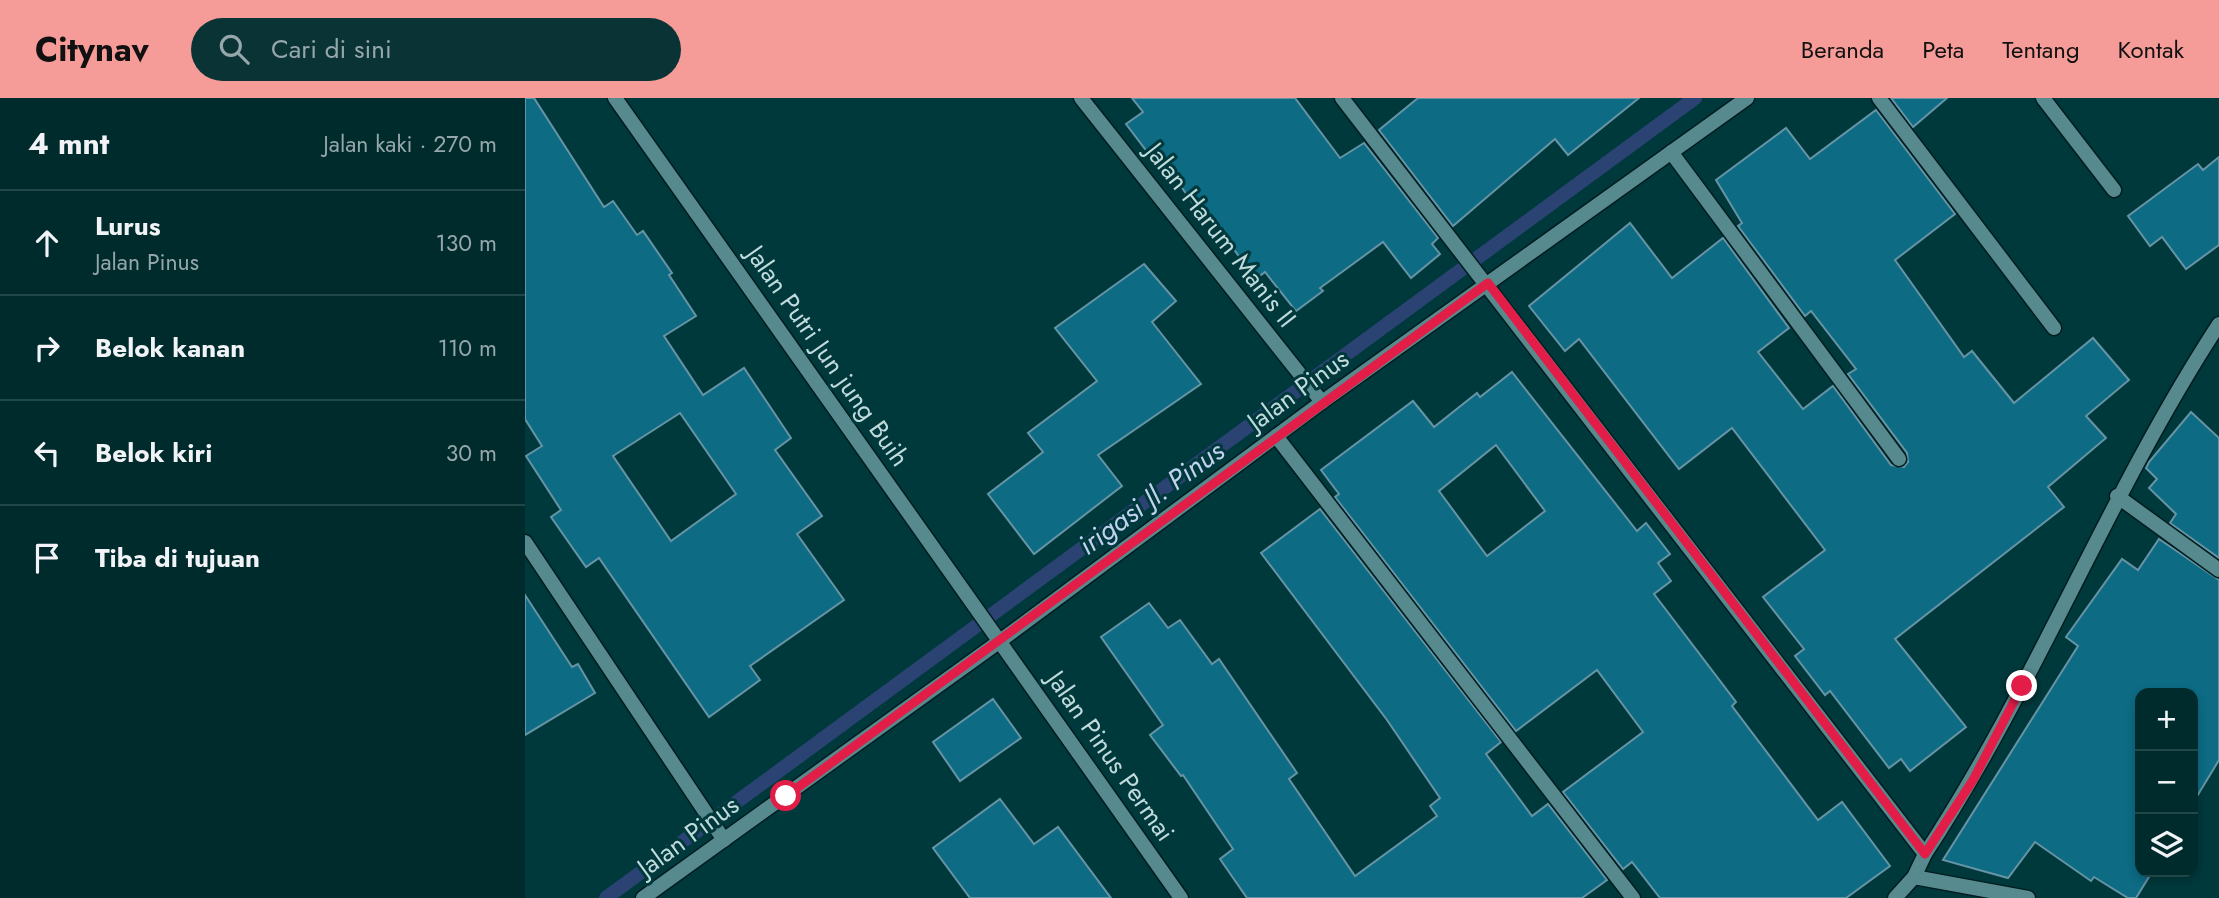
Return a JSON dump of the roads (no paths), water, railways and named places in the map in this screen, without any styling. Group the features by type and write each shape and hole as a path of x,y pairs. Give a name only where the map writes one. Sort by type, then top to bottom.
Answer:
{"street":[{"name":"Jalan Putri Jun jung Buih","path":"615,98 1000,641"},
{"name":"Jalan Harum Manis II","path":"1081,98 1322,402"},
{"path":"1342,98 1488,283 1925,854"},
{"name":"Jalan Pinus","path":"643,898 1000,641 1322,402 1747,98"},
{"path":"1879,98 2054,328"},
{"path":"2043,98 2114,190"},
{"path":"1671,152 1899,459"},
{"path":"1895,898 1914,877 1925,854 1973,780 2117,496 2219,324"},
{"path":"1276,436 1633,898"},
{"path":"2117,496 2219,570"},
{"path":"525,542 725,840"},
{"name":"Jalan Pinus Permai","path":"1000,641 1181,898"},
{"path":"1914,877 2028,898"}],"waterway":[{"name":"irigasi Jl. Pinus","path":"606,898 1695,98"}]}
